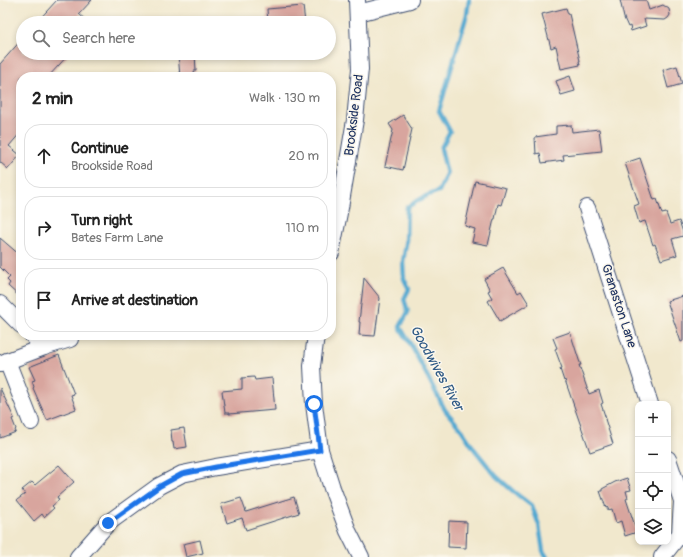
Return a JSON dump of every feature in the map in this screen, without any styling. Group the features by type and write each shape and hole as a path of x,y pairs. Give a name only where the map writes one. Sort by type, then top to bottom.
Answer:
{"street":[{"path":"357,6 410,0"},
{"name":"Brookside Road","path":"336,228 355,120 360,69 357,6"},
{"name":"Granaston Lane","path":"588,208 649,401"},
{"path":"0,304 16,320"},
{"path":"37,340 44,347"},
{"path":"30,422 4,362 67,340"},
{"path":"315,340 312,366 314,404 320,450 348,531 361,557"},
{"path":"78,557 108,523 160,486 182,474 320,450"},
{"path":"662,557 680,534 682,501 671,468"}],"building":[{"path":"57,0 92,0 79,14 81,16 42,16"},
{"path":"620,0 646,0 649,10 663,5 669,9 670,15 665,20 644,19 646,26 631,31 630,26 628,27 624,18"},
{"path":"303,6 304,16 268,16 267,9"},
{"path":"566,8 569,14 580,65 561,69 556,46 551,48 542,14"},
{"path":"16,46 16,60 64,60 53,72 16,72 16,138 9,146 16,152 16,160 8,169 0,162 0,64"},
{"path":"179,60 195,60 196,71 180,72"},
{"path":"677,66 682,84 668,88 663,70"},
{"path":"570,76 575,91 561,95 556,81"},
{"path":"403,115 412,129 403,170 385,166 393,130 389,124"},
{"path":"571,125 572,132 599,129 602,151 563,155 564,160 542,163 540,153 536,154 535,137 556,134 556,126"},
{"path":"640,158 654,200 657,199 662,214 666,213 670,224 679,221 683,232 683,236 672,239 677,255 661,260 655,244 653,245 645,221 639,223 634,206 639,204 625,163"},
{"path":"475,181 506,188 501,205 498,204 488,245 472,242 475,229 465,226"},
{"path":"0,238 16,252 16,293 8,286 10,283 7,280 10,277 0,267"},
{"path":"503,268 518,293 521,291 529,304 500,321 488,301 492,298 488,291 490,290 484,279"},
{"path":"364,278 380,298 375,336 359,335"},
{"path":"683,296 683,341 681,342 667,301"},
{"path":"570,332 589,394 599,390 603,403 601,404 613,444 590,452 560,369 562,368 555,349 557,348 553,338"},
{"path":"59,355 74,394 71,395 76,409 47,420 33,388 32,381 35,380 29,367"},
{"path":"254,377 255,380 272,378 275,410 229,414 225,413 222,391 242,389 242,378"},
{"path":"0,388 14,418 12,419 16,432 0,438"},
{"path":"184,428 187,447 174,449 171,430"},
{"path":"59,465 74,482 57,497 59,500 52,506 54,508 44,517 42,514 34,521 17,500 25,494 22,490 32,482 35,485"},
{"path":"627,478 631,490 626,491 628,498 626,499 635,526 635,533 625,536 621,521 616,523 612,509 608,510 608,507 606,508 600,491 615,482"},
{"path":"294,497 299,513 246,530 242,518 227,523 221,504 241,498 246,512"},
{"path":"449,521 467,522 466,548 448,547"},
{"path":"200,540 203,553 186,557 183,544"}],"waterway":[{"name":"Goodwives River","path":"469,0 467,14 439,111 450,131 441,148 447,174 439,191 426,196 407,207 406,244 403,262 404,279 409,289 404,299 408,312 400,327 445,410 496,476 532,506 539,525 543,551 547,557"}],"route":[{"path":"108,523 160,486 182,474 320,450 314,404"}]}
